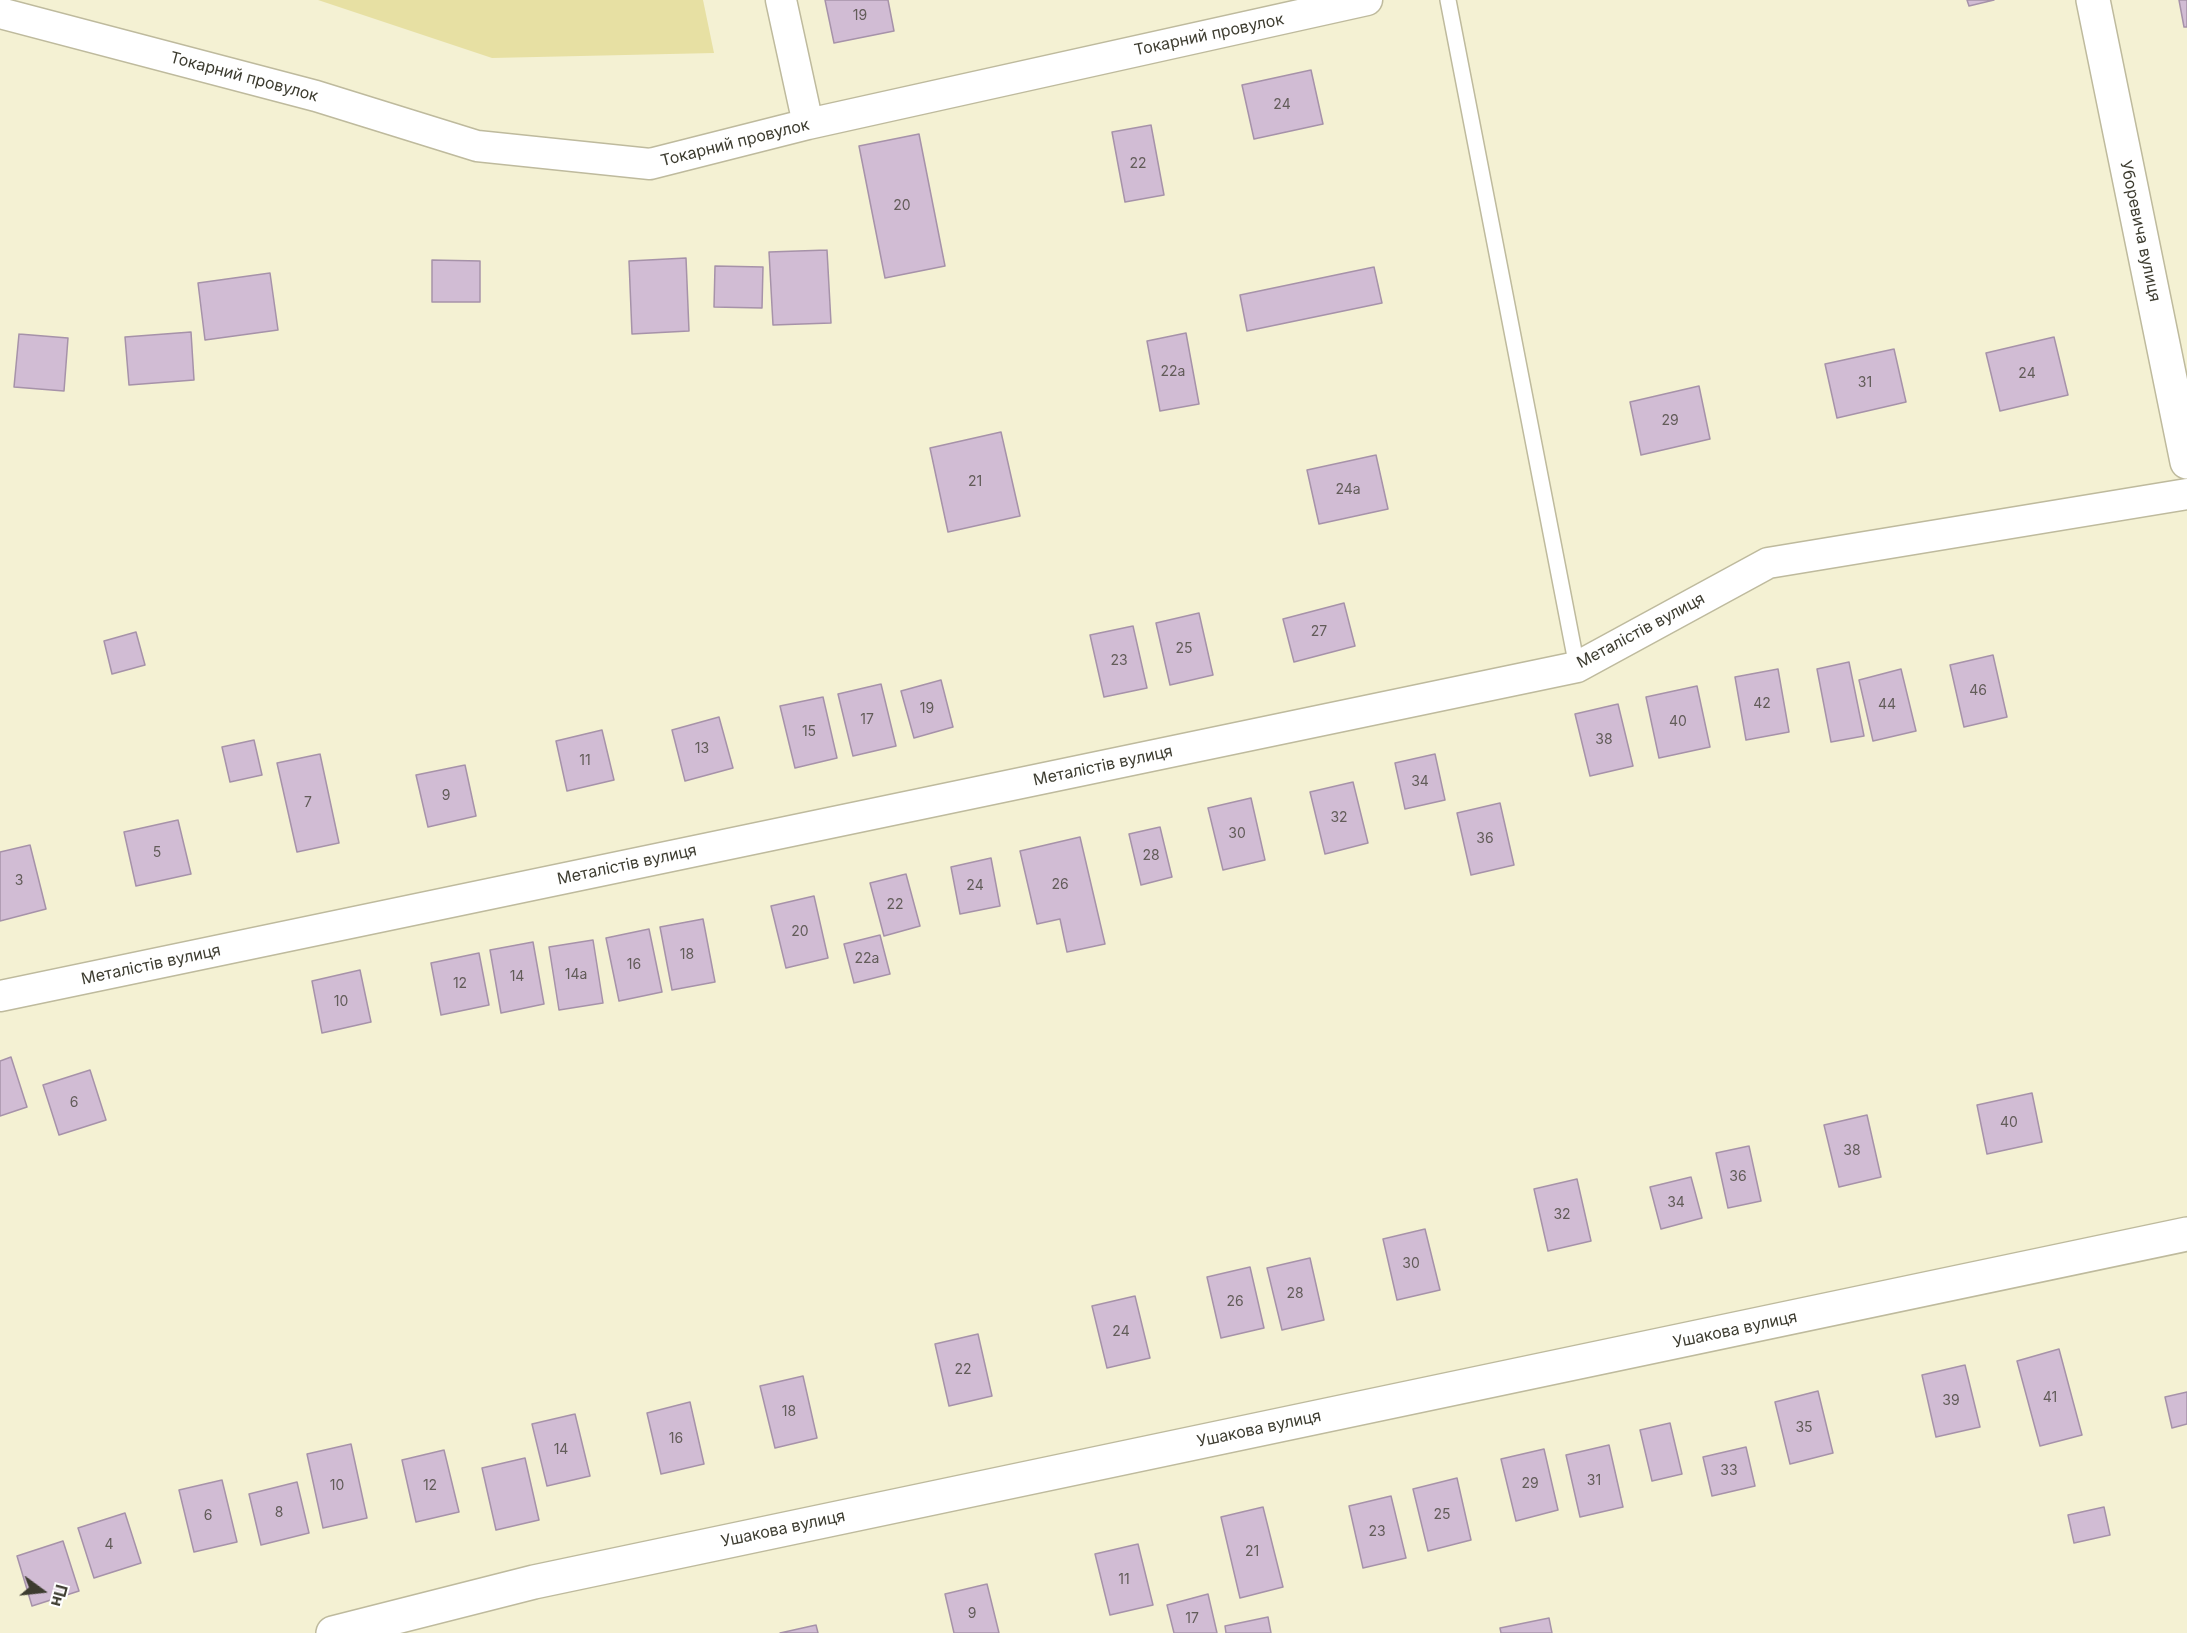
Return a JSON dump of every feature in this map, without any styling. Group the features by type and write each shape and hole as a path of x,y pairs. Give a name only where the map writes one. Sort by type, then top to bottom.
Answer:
{"street":[{"path":"781,0 808,124"},
{"name":"Токарний провулок","path":"0,13 316,96 477,146 650,164 808,124 1368,0"},
{"name":"Уборевича вулиця","path":"2093,0 2187,462"},
{"name":"Металістів вулиця","path":"0,996 1577,667 1768,563 2187,494"},
{"name":"Ушакова вулиця","path":"333,1633 546,1579 2187,1234"}],"lane":[{"path":"1448,0 1577,667"}],"shaded area":[{"path":"318,0 703,0 714,53 492,58"}],"building":[{"path":"825,0 888,0 894,31 834,43"},
{"path":"1967,0 1994,0 1969,6"},
{"path":"2179,0 2187,0 2187,27 2184,27"},
{"path":"1311,70 1323,124 1254,139 1242,85"},
{"path":"1151,125 1164,195 1125,202 1112,132"},
{"path":"919,134 945,266 885,278 859,146"},
{"path":"827,250 831,323 773,325 769,252"},
{"path":"686,258 689,331 632,334 629,261"},
{"path":"432,260 480,261 480,302 432,302"},
{"path":"715,266 763,267 762,308 714,307"},
{"path":"1374,267 1382,303 1247,331 1240,295"},
{"path":"270,273 278,330 205,340 198,283"},
{"path":"191,332 194,380 129,385 125,337"},
{"path":"1186,333 1199,404 1160,411 1147,341"},
{"path":"19,334 68,338 64,391 14,387"},
{"path":"2054,337 2068,395 2000,411 1986,353"},
{"path":"1894,349 1906,402 1837,418 1825,364"},
{"path":"1699,386 1710,439 1641,455 1630,402"},
{"path":"1001,432 1020,516 948,532 930,448"},
{"path":"1376,455 1388,509 1319,524 1307,470"},
{"path":"1344,603 1355,646 1294,662 1283,619"},
{"path":"1199,613 1213,675 1170,685 1156,623"},
{"path":"1133,626 1147,688 1104,697 1090,635"},
{"path":"136,632 145,665 112,674 104,641"},
{"path":"1993,655 2007,717 1964,727 1950,665"},
{"path":"1849,662 1864,736 1831,742 1817,669"},
{"path":"1778,669 1789,732 1746,740 1735,677"},
{"path":"1901,669 1916,731 1873,741 1859,680"},
{"path":"941,680 953,727 914,738 901,691"},
{"path":"881,684 896,746 853,756 838,694"},
{"path":"1697,686 1710,747 1659,758 1646,697"},
{"path":"823,697 837,758 795,768 780,706"},
{"path":"1618,704 1633,766 1590,776 1575,714"},
{"path":"719,717 733,768 685,781 672,730"},
{"path":"602,730 614,780 567,791 556,741"},
{"path":"254,740 262,775 230,782 222,747"},
{"path":"320,754 339,843 297,852 277,763"},
{"path":"1435,754 1445,800 1405,809 1395,763"},
{"path":"465,765 476,816 428,827 416,775"},
{"path":"1353,782 1368,843 1325,854 1310,792"},
{"path":"1251,798 1265,860 1223,870 1208,808"},
{"path":"1500,803 1514,865 1471,875 1457,813"},
{"path":"178,820 191,874 136,886 124,832"},
{"path":"1160,827 1172,877 1141,885 1129,834"},
{"path":"1080,837 1105,944 1067,952 1060,919 1037,924 1020,851"},
{"path":"30,845 46,909 0,921 0,852"},
{"path":"991,858 1000,906 960,914 951,867"},
{"path":"906,874 920,926 884,936 870,883"},
{"path":"814,896 828,958 786,968 771,906"},
{"path":"703,919 715,982 672,990 660,927"},
{"path":"649,929 662,992 619,1001 606,938"},
{"path":"880,935 890,974 854,983 844,944"},
{"path":"593,940 603,1003 559,1010 549,947"},
{"path":"533,942 544,1004 501,1013 490,950"},
{"path":"479,953 489,1005 441,1015 431,963"},
{"path":"360,970 371,1022 322,1033 312,981"},
{"path":"11,1057 27,1107 0,1116 0,1061"},
{"path":"90,1070 106,1120 59,1135 43,1085"},
{"path":"2032,1093 2042,1142 1987,1154 1977,1105"},
{"path":"1867,1115 1881,1177 1839,1187 1824,1125"},
{"path":"1749,1146 1761,1201 1728,1208 1716,1153"},
{"path":"1691,1177 1702,1218 1661,1229 1650,1187"},
{"path":"1577,1179 1591,1241 1548,1251 1534,1189"},
{"path":"1425,1229 1440,1290 1397,1300 1383,1239"},
{"path":"1310,1258 1324,1320 1282,1330 1267,1268"},
{"path":"1250,1267 1264,1328 1221,1338 1207,1277"},
{"path":"1135,1296 1150,1358 1107,1368 1092,1306"},
{"path":"978,1334 992,1396 949,1406 935,1344"},
{"path":"2059,1349 2082,1435 2040,1446 2017,1361"},
{"path":"1965,1365 1980,1427 1936,1437 1922,1375"},
{"path":"803,1376 817,1438 775,1448 760,1386"},
{"path":"1818,1391 1833,1453 1790,1464 1775,1402"},
{"path":"2187,1392 2187,1424 2172,1428 2165,1397"},
{"path":"690,1402 704,1464 661,1474 647,1413"},
{"path":"575,1414 590,1476 547,1486 532,1424"},
{"path":"1670,1423 1682,1474 1652,1481 1640,1430"},
{"path":"351,1444 367,1518 323,1528 307,1454"},
{"path":"1609,1445 1623,1507 1580,1517 1566,1455"},
{"path":"1746,1447 1755,1486 1712,1496 1703,1457"},
{"path":"1544,1449 1558,1510 1516,1521 1501,1459"},
{"path":"444,1450 459,1512 416,1522 402,1460"},
{"path":"525,1458 539,1520 496,1530 482,1468"},
{"path":"1457,1478 1471,1540 1428,1551 1413,1489"},
{"path":"222,1480 237,1542 194,1552 179,1490"},
{"path":"297,1482 309,1533 261,1545 249,1494"},
{"path":"1391,1496 1406,1558 1363,1568 1349,1506"},
{"path":"1263,1507 1283,1587 1240,1598 1221,1517"},
{"path":"2104,1507 2110,1535 2074,1543 2068,1515"},
{"path":"125,1513 141,1563 94,1578 78,1528"},
{"path":"63,1541 79,1591 32,1606 17,1556"},
{"path":"1138,1544 1153,1605 1110,1615 1095,1554"},
{"path":"987,1584 999,1633 954,1633 945,1594"},
{"path":"1208,1594 1217,1633 1174,1633 1167,1605"},
{"path":"1268,1617 1271,1633 1226,1633 1225,1626"},
{"path":"1549,1618 1552,1633 1501,1633 1500,1628"},
{"path":"816,1625 818,1633 780,1633"}]}
